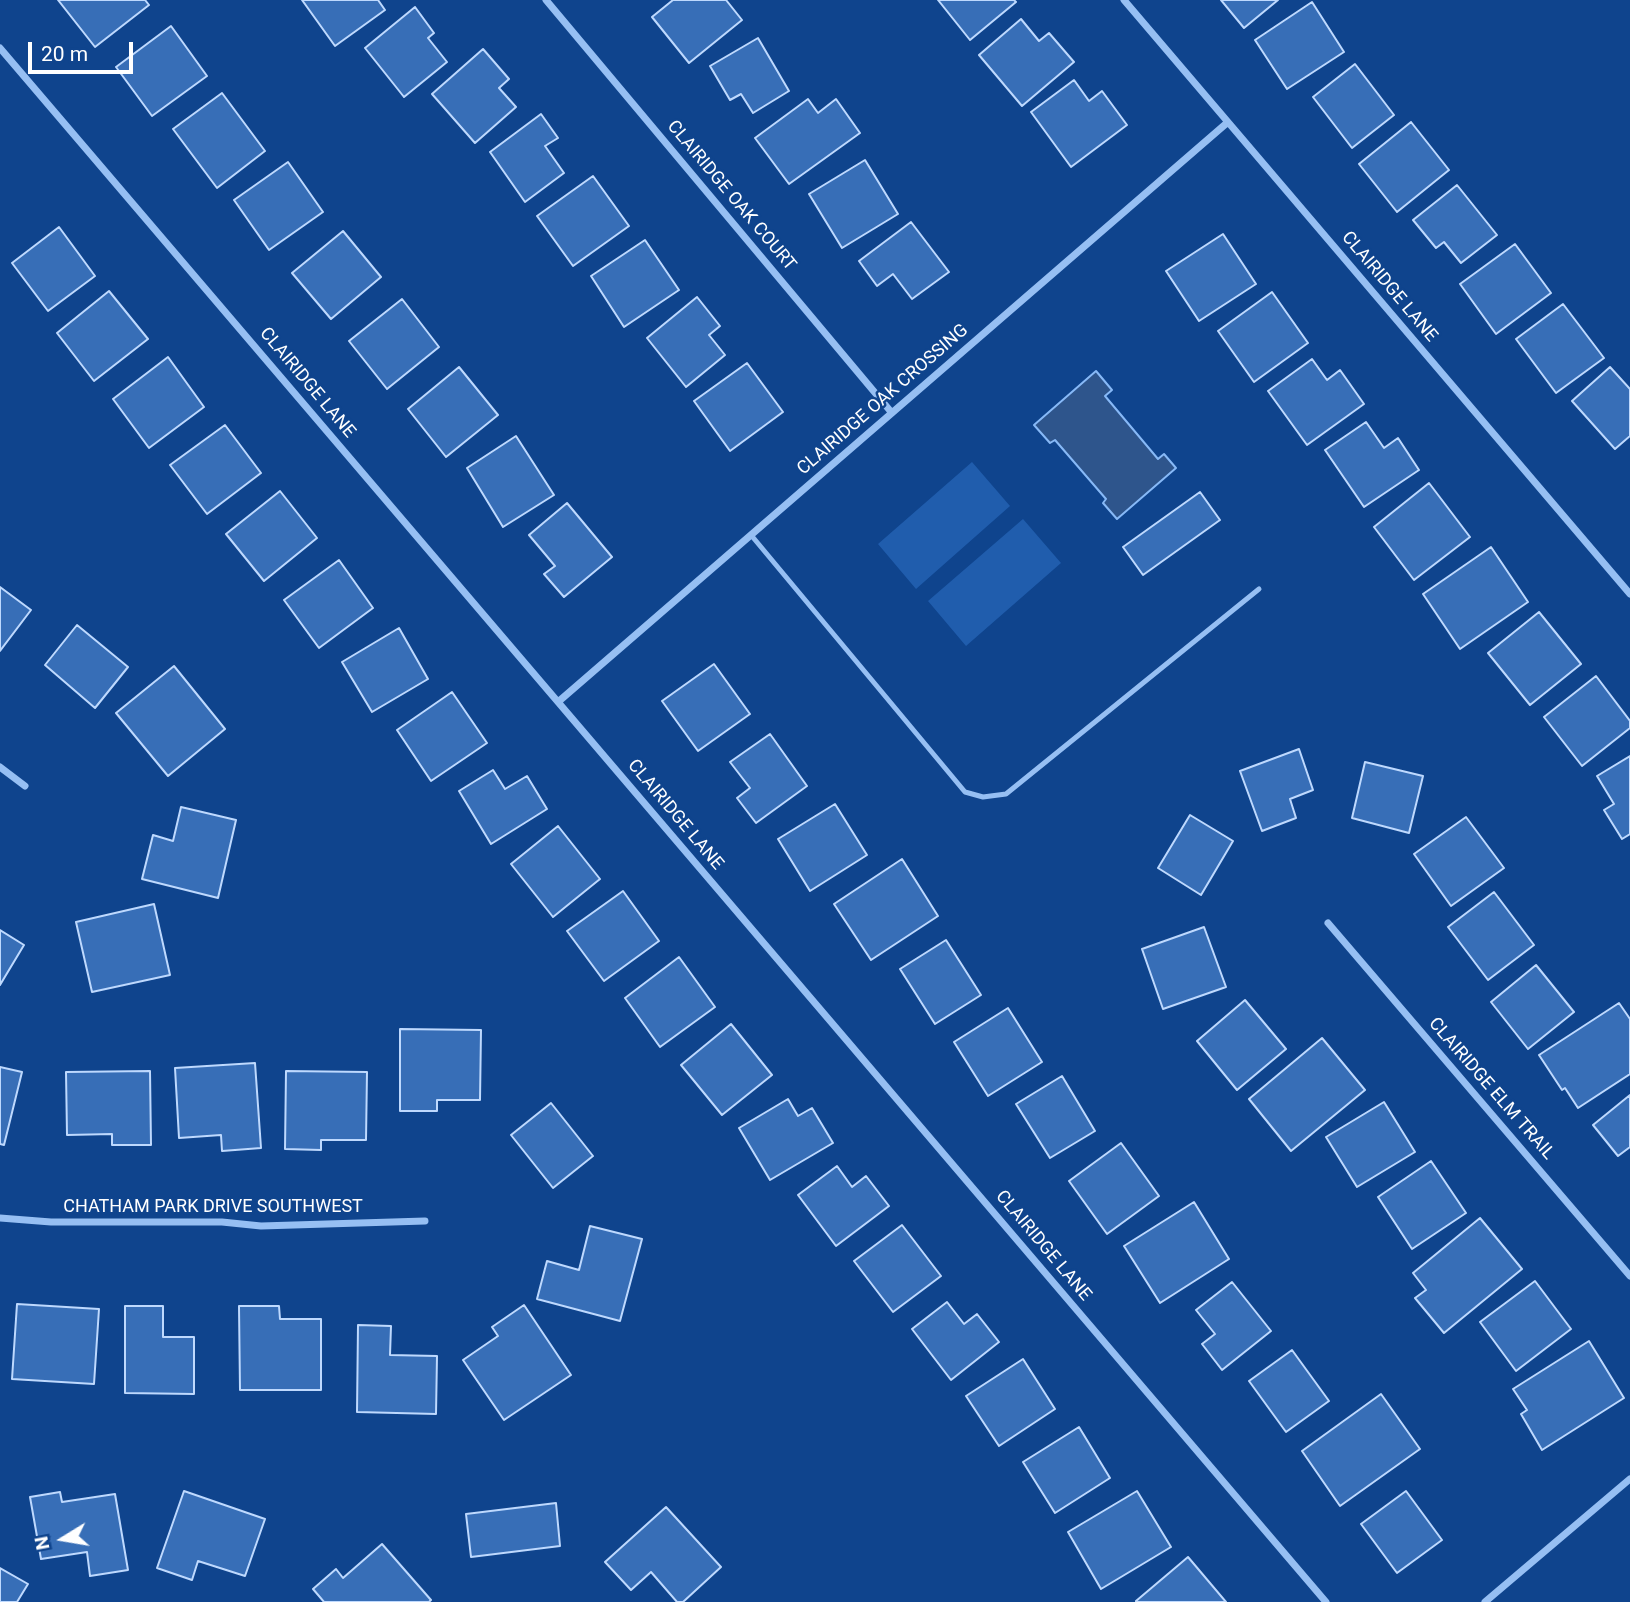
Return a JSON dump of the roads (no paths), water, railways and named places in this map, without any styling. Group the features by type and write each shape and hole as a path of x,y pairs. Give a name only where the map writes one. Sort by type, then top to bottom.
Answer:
{"street":[{"name":"CLAIRIDGE OAK COURT","path":"546,0 892,413"},
{"name":"CLAIRIDGE LANE","path":"1124,0 1630,594"},
{"name":"CLAIRIDGE LANE","path":"0,48 1326,1602"},
{"name":"CLAIRIDGE OAK CROSSING","path":"558,702 1228,122"},
{"path":"0,766 25,786"},
{"name":"CLAIRIDGE ELM TRAIL","path":"1328,923 1630,1276"},
{"name":"CHATHAM PARK DRIVE SOUTHWEST","path":"0,1218 51,1222 222,1223 261,1226 425,1221"},
{"path":"1485,1602 1630,1479"}],"lane":[{"path":"751,535 965,792 983,797 1006,794 1259,589"}]}
